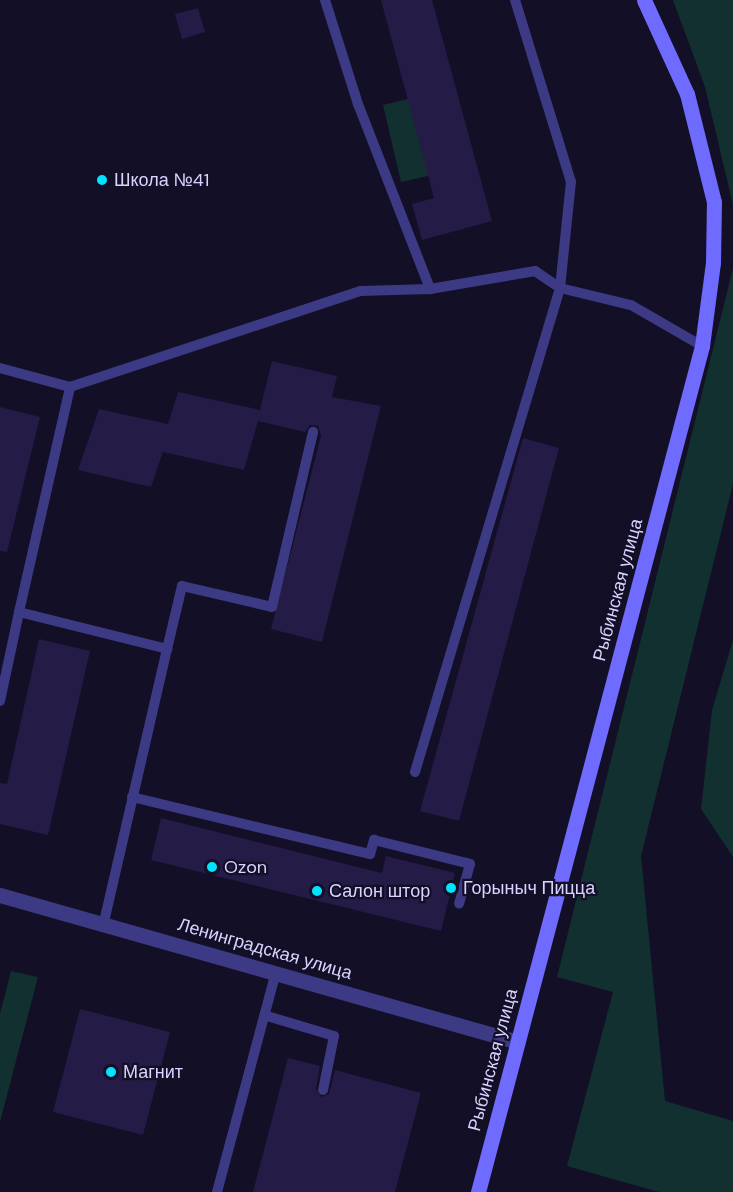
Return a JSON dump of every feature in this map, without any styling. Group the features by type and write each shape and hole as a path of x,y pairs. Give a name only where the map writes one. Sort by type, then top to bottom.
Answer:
{"main road":[{"name":"Рыбинская улица","path":"478,1192 702,346 713,263 714,202 687,94 644,0"}],"street":[{"name":"Ленинградская улица","path":"0,895 105,922 518,1041"}],"lane":[{"path":"325,0 358,104 430,289"},
{"path":"415,772 560,288 571,182 514,0"},
{"path":"0,368 70,387 360,291 430,289 535,271 560,288 631,305 702,346"},
{"path":"0,701 70,387"},
{"path":"105,922 182,586 272,607 313,432"},
{"path":"19,612 167,650"},
{"path":"132,797 369,854 374,840 470,864 459,904"},
{"path":"217,1192 267,1016 276,972"},
{"path":"267,1016 334,1036 323,1090"}],"green space":[{"path":"673,0 733,0 733,205 705,87"},
{"path":"441,91 459,169 401,182 383,105"},
{"path":"733,268 733,484 641,856 665,1101 733,1121 733,1192 659,1192 567,1166 613,992 557,977"},
{"path":"733,640 733,857 701,809 712,710"},
{"path":"11,971 38,977 0,1122 0,1014"}],"building":[{"path":"381,0 432,0 492,221 422,240 412,204 434,198"},
{"path":"198,8 205,32 182,39 175,14"},
{"path":"272,361 337,376 332,397 381,406 322,642 271,629 321,436 318,426 310,425 305,432 258,421 244,470 163,452 151,487 78,470 99,409 168,424 178,392 260,410"},
{"path":"0,407 40,417 7,552 0,551"},
{"path":"523,438 559,448 459,821 420,811"},
{"path":"39,639 90,651 48,835 0,824 0,783 7,784"},
{"path":"161,818 382,873 386,856 455,873 441,931 151,860"},
{"path":"80,1009 170,1032 143,1135 53,1112"},
{"path":"288,1058 320,1066 316,1089 321,1097 329,1094 335,1070 421,1093 395,1192 253,1192"}],"place":[{"name":"Школа №41","path":"102,180"},
{"name":"Ozon","path":"212,867"},
{"name":"Горыныч Пицца","path":"451,888"},
{"name":"Салон штор","path":"317,891"},
{"name":"Магнит","path":"111,1072"}]}
